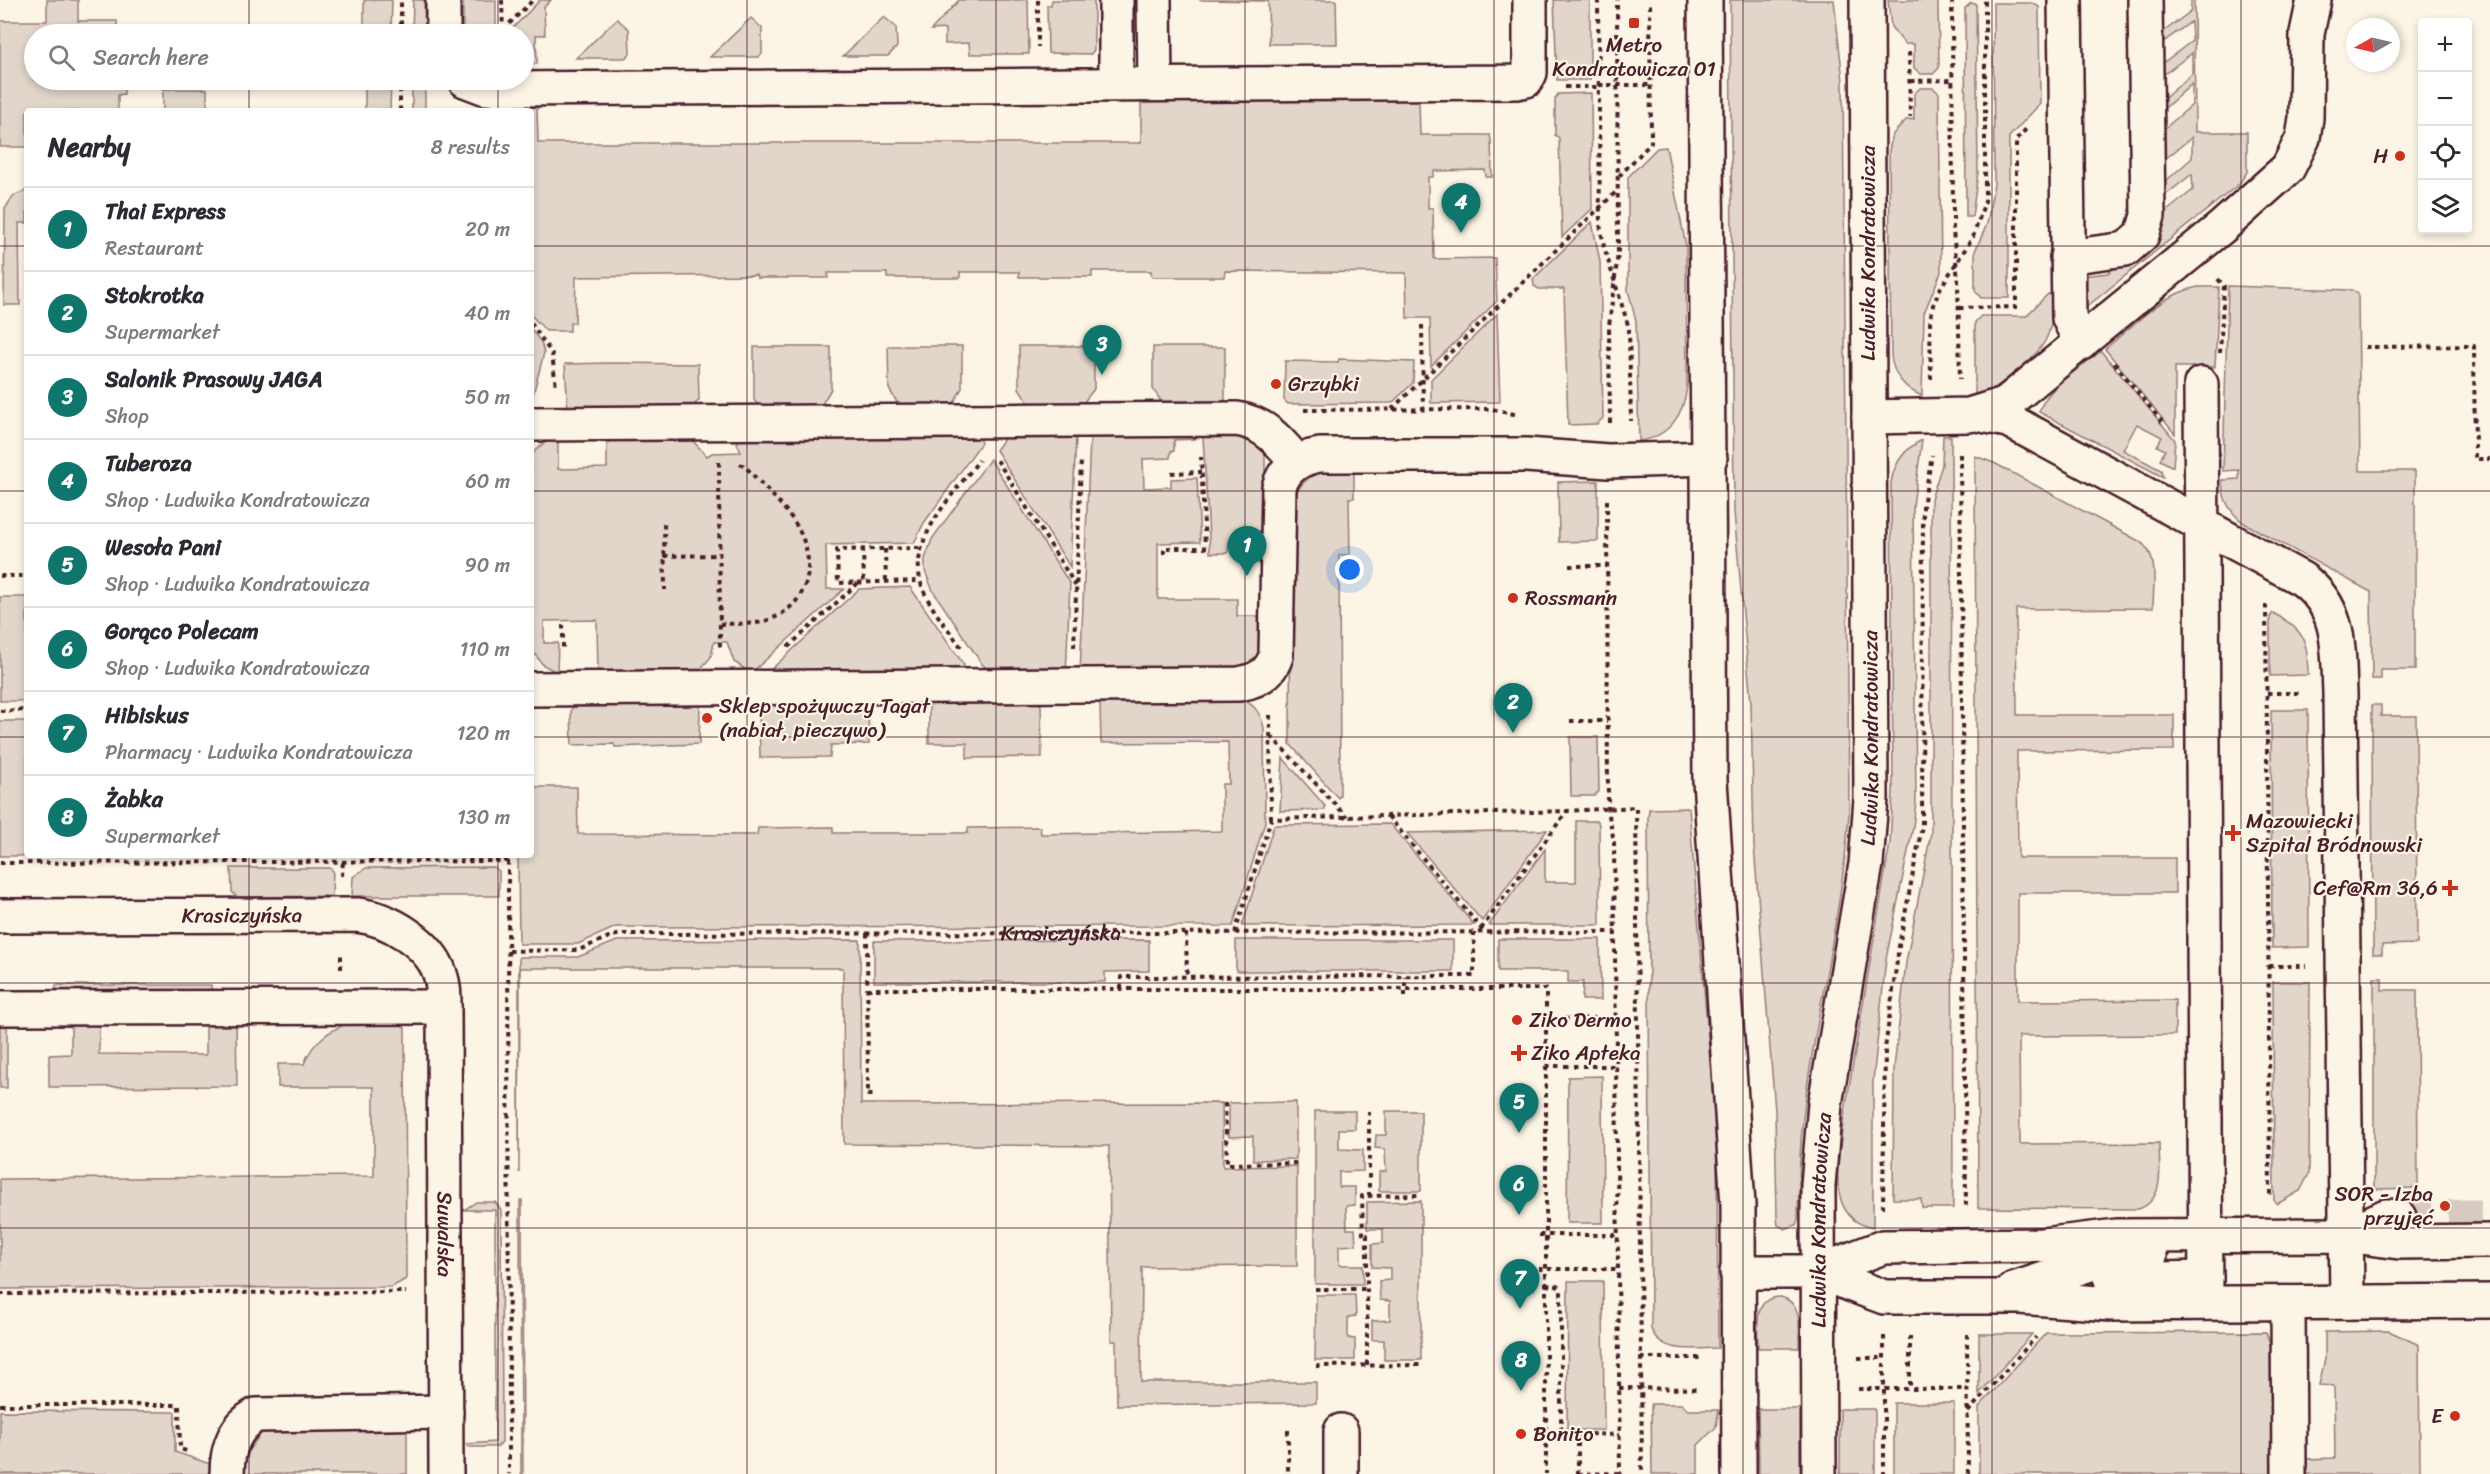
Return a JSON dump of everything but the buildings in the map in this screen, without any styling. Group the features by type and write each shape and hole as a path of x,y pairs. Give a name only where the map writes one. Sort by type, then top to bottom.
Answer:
{"street":[{"path":"443,0 443,24"},
{"path":"1116,0 1116,84"},
{"path":"1154,0 1155,84"},
{"path":"534,89 1523,81 1530,75 1531,70 1530,0"},
{"path":"1705,0 1710,458 1710,780 1738,1205 1739,1474"},
{"name":"Ludwika Kondratowicza","path":"1819,1474 1818,1185 1825,1104 1866,864 1871,799 1866,0"},
{"path":"2065,0 2069,318 2086,339"},
{"path":"2067,257 2126,249 2142,235 2148,216 2145,0"},
{"path":"1977,414 1996,409 2013,399 2222,227 2288,168 2303,138 2306,118 2307,33 2315,0"},
{"path":"2201,384 2206,1268"},
{"path":"1869,417 1977,414 2008,420 2202,525 2312,587 2321,595 2334,622 2340,693 2347,1302"},
{"path":"543,424 1237,419 1265,428 1298,462"},
{"path":"534,689 1239,684 1262,676 1271,668 1277,649 1279,487 1285,472 1298,462 1320,455 1526,455 1608,461 1710,458"},
{"name":"Krasiczyńska","path":"0,916 357,915 372,917 397,928 427,954 440,974 444,1000"},
{"path":"0,1008 444,1000"},
{"name":"Suwalska","path":"444,1000 446,1474"},
{"path":"1737,1272 1818,1272 1884,1297 2042,1297 2111,1304 2206,1268 2346,1235 2386,1216 2399,1216"},
{"path":"2346,1235 2399,1242 2490,1241"},
{"path":"1818,1272 1883,1247 2020,1246 2097,1237 2206,1268 2288,1302 2490,1301"},
{"path":"1993,1296 2112,1258 2206,1268"},
{"path":"2288,1302 2289,1474"},
{"path":"227,1469 234,1437 247,1420 256,1415 446,1412"},
{"path":"1341,1431 1341,1474"}],"path":[{"path":"401,0 401,24"},
{"path":"502,0 503,24"},
{"path":"510,24 533,0"},
{"path":"1036,53 1038,0"},
{"path":"1598,0 1602,236 1629,328 1631,430"},
{"path":"1610,428 1609,326 1618,253 1617,0"},
{"path":"1618,177 1651,143 1650,0"},
{"path":"1952,0 1953,231 1959,308 1960,386"},
{"path":"1931,386 1931,313 1941,287 1973,237 1985,201 1984,0"},
{"path":"1909,47 1910,117"},
{"path":"1910,81 1953,80"},
{"path":"1599,85 1651,85"},
{"path":"400,90 400,108"},
{"path":"1959,308 2016,307 2016,140 2032,123"},
{"path":"1391,409 1618,190"},
{"path":"1422,325 1423,410"},
{"path":"534,327 548,346 555,364 543,424"},
{"path":"2086,339 2164,425"},
{"path":"2365,347 2474,346 2475,459 2490,459"},
{"path":"1265,428 1287,410 1492,409 1525,417"},
{"path":"1164,554 1164,548 1205,548 1199,419"},
{"path":"987,686 926,596 920,581 919,548 928,531 1008,420"},
{"path":"1072,685 1082,420"},
{"path":"988,447 1076,586"},
{"path":"1960,448 1966,1218"},
{"path":"718,453 720,642"},
{"path":"719,462 725,462"},
{"path":"720,624 756,623 776,616 803,594 808,582 805,547 795,523 745,466 731,462"},
{"path":"1171,473 1201,472"},
{"path":"1578,1435 1578,1474 1620,1474 1614,842 1608,810 1607,495"},
{"path":"664,524 665,590"},
{"path":"919,548 837,550 837,584 920,581"},
{"path":"863,549 864,583"},
{"path":"885,549 886,582"},
{"path":"664,556 719,555"},
{"path":"1569,566 1607,566"},
{"path":"0,576 24,576"},
{"path":"788,648 858,583"},
{"path":"2266,598 2270,1204"},
{"path":"1236,933 1272,819 1269,697 1262,676"},
{"path":"2267,693 2302,693"},
{"path":"0,711 24,710"},
{"path":"1570,722 1607,721"},
{"path":"1270,736 1347,817"},
{"path":"1272,819 1567,812 1636,807 1641,1474"},
{"path":"1388,816 1483,931 1567,812"},
{"path":"370,861 374,858"},
{"path":"508,858 509,1474"},
{"path":"0,863 508,861"},
{"name":"Krasiczyńska","path":"509,951 576,950 620,934 1615,932"},
{"path":"867,933 868,1095 875,1095"},
{"path":"1186,933 1187,977"},
{"path":"1121,989 1121,977 1474,976 1474,933"},
{"path":"2269,966 2304,966"},
{"path":"1405,976 1405,996"},
{"path":"867,989 1546,989 1546,1474"},
{"path":"1546,1019 1616,1018"},
{"path":"1546,1066 1617,1065"},
{"path":"1225,1103 1227,1164 1297,1163"},
{"path":"1369,1111 1369,1196"},
{"path":"1367,1365 1367,1235 1363,1236 1362,1196 1421,1195"},
{"path":"1539,1235 1617,1235"},
{"path":"1539,1269 1618,1269"},
{"path":"1546,1286 1557,1286 1560,1290 1560,1431 1564,1436 1619,1435"},
{"path":"1315,1289 1367,1289"},
{"path":"0,1294 413,1292"},
{"path":"1967,1326 1968,1474"},
{"path":"1884,1327 1884,1474"},
{"path":"1910,1327 1910,1389"},
{"path":"1968,1413 2038,1334"},
{"path":"1641,1358 1707,1358"},
{"path":"1850,1358 1884,1358"},
{"path":"1316,1366 1422,1365"},
{"path":"1619,1388 1708,1389"},
{"path":"1850,1389 1967,1389"},
{"path":"0,1405 179,1406 180,1449 227,1469"},
{"path":"1288,1430 1288,1474"}],"shaded area":[{"path":"47,0 78,0 78,21 117,21 117,24 24,24 24,90 124,90 124,94 118,95 118,108 24,108 24,147 0,147 0,21 47,21"},
{"path":"364,0 392,0 391,24 364,24"},
{"path":"413,0 424,0 425,24 412,24"},
{"path":"463,0 496,0 496,24 463,24"},
{"path":"540,0 551,0 544,7 545,35 536,35 537,64 534,64 534,24 517,24"},
{"path":"959,0 1028,0 1029,54 970,54 969,43 945,44 945,29 931,30"},
{"path":"1052,0 1094,0 1094,50 1091,54 1048,53 1047,5 1051,5"},
{"path":"1199,0 1336,0 1337,44 1269,44 1268,1"},
{"path":"1554,0 1590,0 1590,80 1557,80"},
{"path":"1730,0 1834,0 1843,81 1849,813 1842,882 1805,1104 1800,1154 1798,1219 1796,1225 1785,1229 1778,1225 1777,1219 1775,1111 1754,846 1751,703 1734,512"},
{"path":"1888,0 1938,0 1939,68 1933,74 1921,74 1914,68 1914,44 1905,44 1891,27"},
{"path":"2191,0 2194,0 2195,132 2247,132 2247,172 2239,184 2084,309 2082,276 2108,273 2157,234 2157,219 2193,190 2192,174 2158,201 2159,187 2192,158 2192,137 2158,165 2158,134 2192,105 2192,84 2159,113 2159,103 2192,74 2192,53 2158,79 2159,66 2192,41 2191,22 2159,45 2159,35 2191,11"},
{"path":"1971,3 1976,4 1978,172 1972,217 1966,217 1965,8"},
{"path":"1993,3 2032,3 2039,7 2040,104 2009,137 2009,298 1981,298 1975,291 1975,251 1987,224 1994,184"},
{"path":"884,17 896,27 897,47 888,56 843,56"},
{"path":"751,18 762,28 762,54 759,57 710,57"},
{"path":"617,19 629,29 630,54 625,58 576,58"},
{"path":"1920,88 1933,88 1939,93 1941,272 1924,313 1922,396 1910,389 1897,375 1891,356 1889,150 1893,134 1906,120 1914,119 1914,94"},
{"path":"163,90 207,90 207,108 163,108"},
{"path":"365,90 391,90 390,108 365,108"},
{"path":"412,90 425,90 425,108 412,108"},
{"path":"1591,93 1592,209 1562,237 1559,138 1555,135 1555,99 1558,94"},
{"path":"1419,100 1420,135 1490,135 1492,177 1486,177 1485,170 1434,171 1433,177 1428,177 1428,208 1433,208 1434,259 1495,258 1497,301 1431,366 1430,318 1407,318 1406,273 1225,271 1224,277 1152,277 1151,271 1092,271 1092,277 1019,277 1019,272 960,272 960,278 887,278 887,273 828,273 828,278 757,278 756,275 576,277 575,323 570,323 570,331 546,331 534,318 534,108 517,107 537,107 538,143 1141,143 1141,102"},
{"path":"1666,147 1686,246 1687,386 1682,406 1673,423 1659,435 1639,441 1636,321 1628,290 1628,177 1657,148"},
{"path":"24,191 24,223 19,223 20,305 4,305 5,209 13,196"},
{"path":"1592,222 1600,261 1603,418 1597,424 1568,425 1564,289 1539,289 1534,286 1533,279"},
{"path":"2228,286 2352,290 2358,294 2360,471 2415,471 2415,670 2381,670 2381,679 2372,679 2371,592 2244,523 2227,504 2222,480 2239,479 2239,470 2223,471"},
{"path":"2198,287 2219,287 2215,367 2175,367 2175,434 2105,349 2137,321 2172,296"},
{"path":"2048,294 2054,295 2052,322 2040,349 2004,382 1975,397 1975,322 1981,316 2026,316"},
{"path":"1497,314 1500,402 1431,403 1431,379"},
{"path":"534,333 541,342 544,353 534,391"},
{"path":"888,346 962,346 962,388 951,408 901,409 889,389"},
{"path":"1019,346 1094,346 1094,389 1080,407 1031,407 1019,388"},
{"path":"754,347 831,347 831,389 819,409 762,410 754,400"},
{"path":"1153,347 1225,347 1225,400 1219,405 1164,406 1153,389"},
{"path":"2101,351 2175,440 2173,467 2160,460 2165,450 2157,446 2162,437 2137,424 2123,450 2161,470 2163,477 2039,412 2057,385"},
{"path":"1339,359 1414,362 1413,383 1392,403 1288,404 1284,400 1285,361 1338,362"},
{"path":"565,364 698,364 699,400 688,411 568,409"},
{"path":"1208,431 1238,435 1252,441 1265,451 1265,542 1229,542 1228,553 1210,553 1203,437"},
{"path":"1009,432 1070,432 1076,437 1070,567 996,450"},
{"path":"1095,432 1195,436 1195,439 1174,440 1174,451 1171,451 1170,458 1143,459 1144,488 1171,487 1171,479 1197,478 1200,542 1158,543 1158,599 1237,599 1237,616 1265,616 1259,651 1246,668 1080,674 1090,438"},
{"path":"977,433 981,443 924,523 914,543 826,545 827,589 844,589 751,673 734,662 727,642 714,642 711,657 697,673 598,676 597,620 544,621 544,643 558,643 557,672 543,665 534,653 534,452 538,447 550,440 558,443 558,469 607,468 607,445 614,436 690,438 707,456 712,453 741,452 737,444 739,436"},
{"path":"1943,436 1951,436 1953,1208 1922,1208 1921,1199 1893,1199 1894,1068 1906,962 1931,833 1931,499 1942,465"},
{"path":"1922,440 1913,506 1916,802 1886,959 1873,1081 1873,1228 1857,1222 1847,1213 1838,1186 1838,1170 1843,1123 1890,843 1893,791 1891,483 1901,457"},
{"path":"1975,456 1994,463 2139,541 2146,547 2153,562 2153,608 2016,609 2017,715 2174,715 2174,750 2017,751 2018,858 2175,858 2175,893 2018,893 2018,1001 2175,1000 2175,1035 2019,1036 2020,1144 2159,1143 2160,1171 2157,1190 2154,1198 2139,1209 1978,1208"},
{"path":"990,459 1070,584 1066,674 994,675 982,664 933,591 925,571 925,559 932,539"},
{"path":"1354,468 1354,498 1349,498 1350,555 1339,555 1340,796 1338,798 1290,744 1291,509 1300,487 1313,476 1331,470"},
{"path":"1598,481 1598,541 1559,542 1558,482"},
{"path":"910,587 964,665 960,675 765,675 859,589"},
{"path":"0,597 24,597 24,701 0,701"},
{"path":"2273,613 2292,625 2302,638 2307,653 2308,675 2270,676 2270,617"},
{"path":"1035,699 1041,705 1042,757 967,758 967,743 929,743 929,705 934,700"},
{"path":"1106,699 1241,699 1254,707 1259,714 1264,728 1265,822 1233,926 616,927 578,944 519,944 518,858 534,858 534,787 577,787 578,834 757,835 758,828 833,827 833,833 968,833 968,828 1040,827 1041,834 1222,831 1222,784 1229,784 1228,742 1101,743 1100,705"},
{"path":"764,700 864,700 868,705 869,744 831,745 830,757 760,758 759,706"},
{"path":"693,701 700,706 699,744 615,747 614,744 572,745 571,711 574,704"},
{"path":"2372,705 2381,705 2381,716 2416,716 2417,944 2382,945 2382,954 2373,954"},
{"path":"2271,710 2308,710 2309,947 2272,948"},
{"path":"0,721 24,721 24,856 0,856"},
{"path":"1570,737 1598,737 1599,791 1594,796 1571,796"},
{"path":"1283,758 1325,806 1325,810 1280,811"},
{"path":"1689,808 1717,1145 1718,1348 1690,1349 1663,1343 1651,1329 1648,818 1649,809"},
{"path":"1576,821 1598,821 1600,925 1489,925 1545,849 1545,882 1576,882"},
{"path":"1390,824 1474,925 1242,926 1274,825"},
{"path":"1547,830 1482,921 1407,833"},
{"path":"494,867 499,871 499,896 352,896 353,877 366,868"},
{"path":"231,868 330,868 333,871 332,896 237,897 232,892"},
{"path":"1498,939 1600,939 1601,1000 1582,1000 1583,982 1568,982 1568,971 1498,971"},
{"path":"860,940 861,1104 1222,1103 1223,1167 1297,1166 1297,1266 1142,1267 1141,1382 1316,1382 1316,1403 1117,1405 1116,1341 1111,1341 1109,1146 844,1144 843,968 520,968 519,1173 519,957 578,957 617,941"},
{"path":"1149,940 1149,971 1105,972 1105,982 874,982 874,941"},
{"path":"1236,940 1453,940 1453,971 1236,971"},
{"path":"2374,978 2382,978 2382,990 2417,990 2418,1188 2374,1189"},
{"path":"2273,982 2310,982 2309,1174 2300,1191 2277,1204 2274,1201"},
{"path":"56,985 211,985 212,995 56,995"},
{"path":"206,1019 236,1019 237,1086 49,1087 49,1055 71,1054 71,1020 99,1020 99,1054 206,1055"},
{"path":"0,1020 7,1021 7,1088 0,1088"},
{"path":"354,1021 400,1021 405,1028 406,1279 392,1287 0,1289 0,1179 374,1176 374,1087 278,1087 278,1064 304,1064 312,1048 318,1042 338,1028"},
{"path":"1602,1076 1603,1223 1567,1223 1568,1077"},
{"path":"1296,1102 1296,1159 1253,1160 1253,1136 1229,1137 1229,1103"},
{"path":"1315,1111 1355,1111 1355,1129 1339,1129 1339,1149 1363,1150 1363,1171 1339,1172 1339,1187 1355,1187 1355,1205 1346,1206 1347,1229 1355,1229 1356,1245 1339,1246 1339,1265 1363,1265 1363,1284 1315,1284"},
{"path":"1386,1111 1421,1111 1421,1191 1379,1191 1379,1172 1386,1171 1385,1149 1375,1148 1376,1135 1386,1135"},
{"path":"520,1200 522,1200 523,1474 521,1474"},
{"path":"1421,1201 1421,1360 1384,1360 1384,1340 1372,1340 1372,1321 1390,1320 1390,1301 1380,1300 1379,1281 1390,1280 1390,1268 1372,1267 1372,1244 1383,1243 1383,1229 1367,1229 1367,1202"},
{"path":"476,1202 495,1202 501,1210 502,1442 497,1447 468,1447 466,1444 495,1442 495,1210 464,1210"},
{"path":"1568,1281 1603,1281 1604,1430 1567,1430"},
{"path":"1316,1295 1355,1295 1356,1316 1348,1317 1348,1338 1355,1339 1355,1360 1315,1360"},
{"path":"1781,1297 1794,1305 1797,1311 1799,1348 1758,1348 1758,1323 1761,1307 1772,1298"},
{"path":"2389,1331 2419,1345 2420,1474 2305,1474 2305,1459 2335,1458 2334,1386 2319,1385 2325,1359 2325,1332"},
{"path":"2266,1332 2271,1347 2273,1474 1979,1474 1979,1407 2046,1333"},
{"path":"1979,1334 2032,1334 1979,1394"},
{"path":"1894,1403 1954,1403 1954,1474 1894,1474"},
{"path":"1651,1404 1682,1404 1688,1410 1719,1410 1716,1427 1698,1445 1698,1474 1652,1474"},
{"path":"1758,1409 1800,1409 1800,1474 1759,1474"},
{"path":"1840,1409 1875,1409 1875,1474 1840,1474"},
{"path":"0,1411 175,1412 175,1452 216,1466 216,1474 0,1474"},
{"path":"407,1424 407,1474 240,1474 249,1449 264,1430"}],"tunnel":[{"path":"2399,1217 2490,1216"}],"place":[{"name":"Metro Kondratowicza 01","path":"1634,23"},
{"name":"H","path":"2400,156"},
{"name":"Tuberoza","path":"1461,233"},
{"name":"Salonik Prasowy JAGA","path":"1102,375"},
{"name":"Grzybki","path":"1276,384"},
{"name":"Thai Express","path":"1247,576"},
{"name":"Rossmann","path":"1513,598"},
{"name":"Sklep spożywczy Tagat (nabiał, pieczywo)","path":"707,718"},
{"name":"Stokrotka","path":"1513,733"},
{"name":"Mazowiecki Szpital Bródnowski","path":"2233,833"},
{"name":"Cef@Rm 36,6","path":"2450,888"},
{"name":"Ziko Dermo","path":"1517,1020"},
{"name":"Ziko Apteka","path":"1519,1053"},
{"name":"Wesoła Pani","path":"1519,1133"},
{"name":"SOR - Izba przyjęć","path":"2445,1206"},
{"name":"Gorąco Polecam","path":"1519,1215"},
{"name":"Hibiskus","path":"1520,1309"},
{"name":"Żabka","path":"1521,1391"},
{"name":"E","path":"2455,1416"},
{"name":"Bonito","path":"1521,1434"}]}
